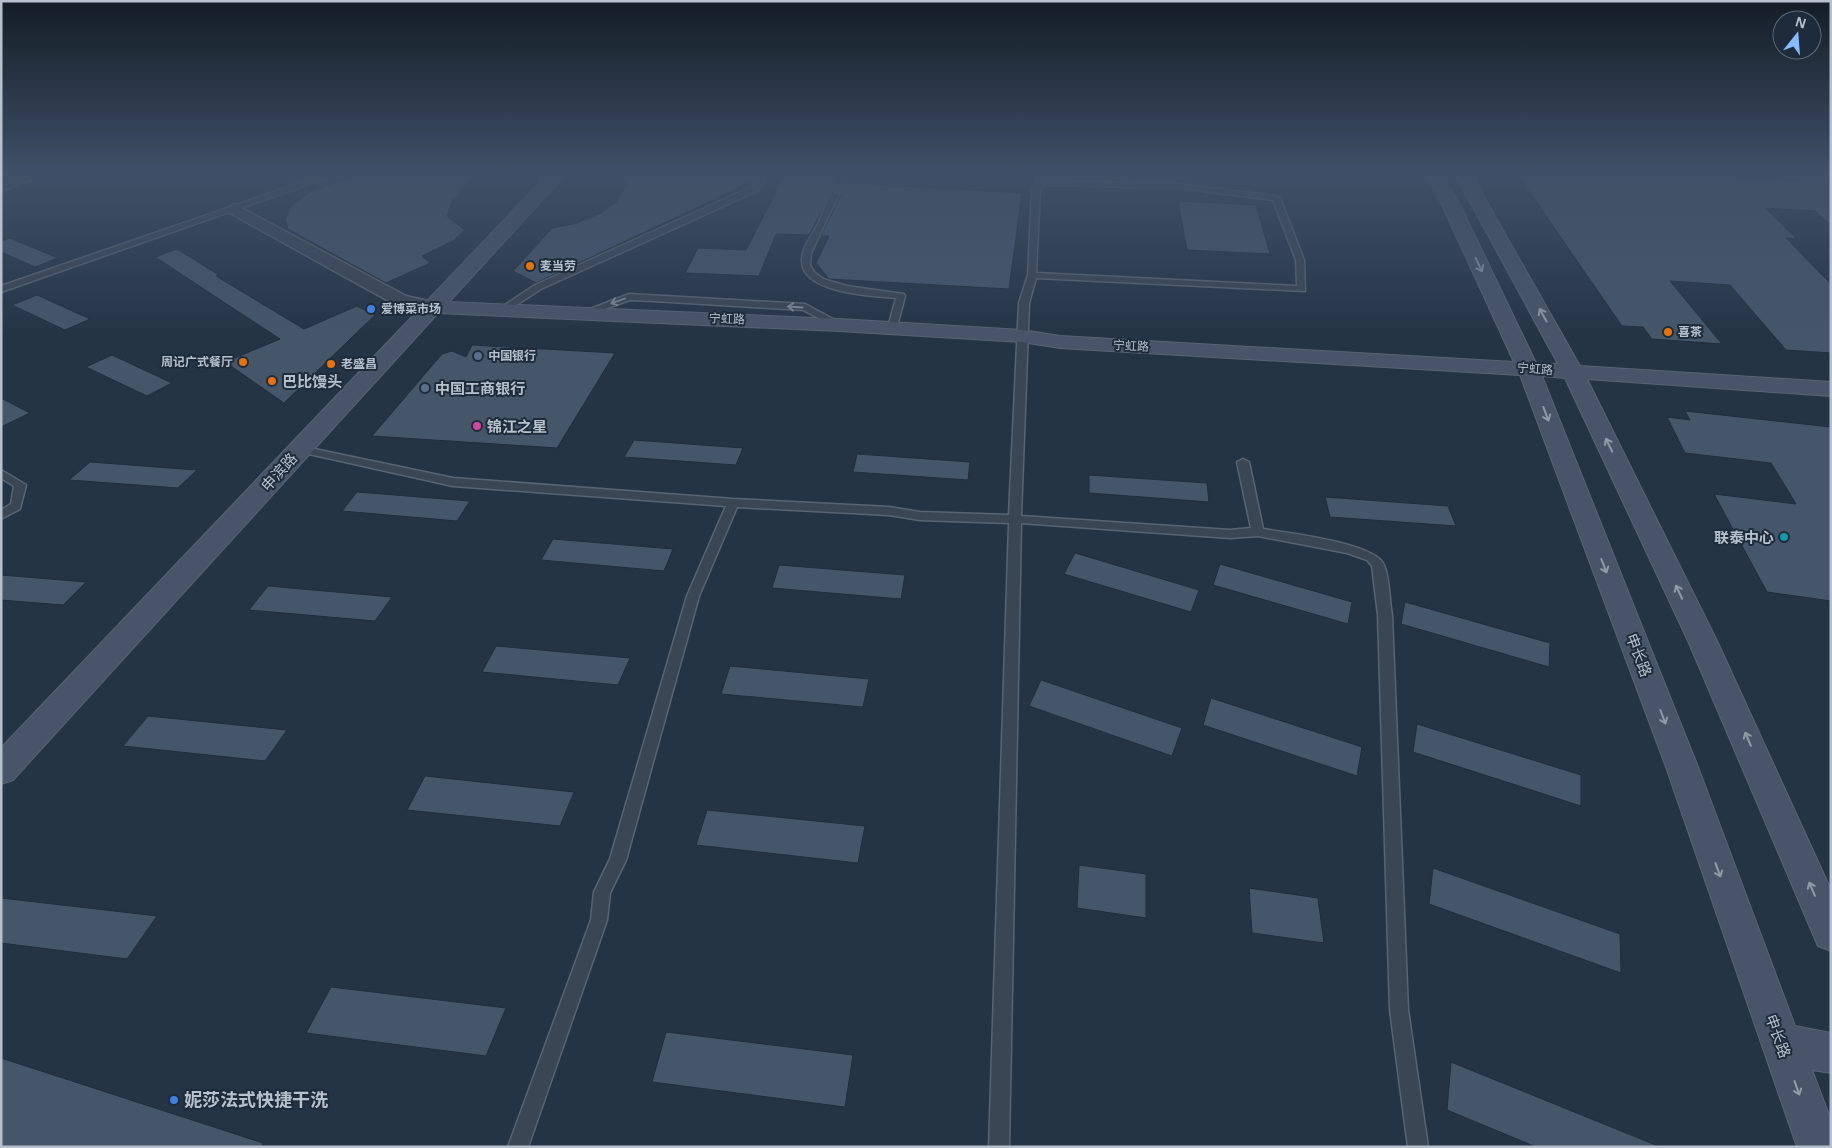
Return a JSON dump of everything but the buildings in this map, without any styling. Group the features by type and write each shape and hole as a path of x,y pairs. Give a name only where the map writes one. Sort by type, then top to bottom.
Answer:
{"main road":[{"name":"申滨路","path":"1,770 224,534 431,307 507,228"},
{"name":"申长路","path":"1460,228 1525,362 1682,767 1819,1147"},
{"path":"1493,228 1570,365 1738,718 1831,934"},
{"name":"宁虹路","path":"431,307 894,328 1022,336 1060,342 1525,362 1831,389"},
{"name":"宁虹路","path":"1570,365 1831,375"},
{"path":"1780,1042 1831,1053"}],"street":[{"path":"268,228 400,300 431,307"}],"lane":[{"path":"1,289 180,228"},
{"path":"501,311 538,288 670,228"},
{"path":"820,228 810,244 806,265 811,274 830,286 900,296 894,328"},
{"path":"999,1147 1015,519 1022,336 1024,303 1032,275 1034,228"},
{"path":"1032,275 1302,289 1300,260 1287,228"},
{"path":"300,449 453,482 733,503 889,511 920,516 1015,519 1230,534 1258,532 1350,549 1372,557 1378,565 1385,615 1399,1010 1418,1147"},
{"path":"1243,462 1258,532"},
{"path":"1,473 20,485 16,506 1,516"},
{"path":"518,1147 599,920 602,892 618,860 693,596 733,503"}],"place":[{"name":"麦当劳","path":"530,266"},
{"name":"爱博菜市场","path":"371,309"},
{"name":"喜茶","path":"1668,332"},
{"name":"中国银行","path":"478,356"},
{"name":"周记广式餐厅","path":"243,362"},
{"name":"老盛昌","path":"331,364"},
{"name":"巴比馒头","path":"272,381"},
{"name":"中国工商银行","path":"425,388"},
{"name":"锦江之星","path":"477,426"},
{"name":"联泰中心","path":"1784,537"},
{"name":"妮莎法式快捷干洗","path":"174,1100"}]}
